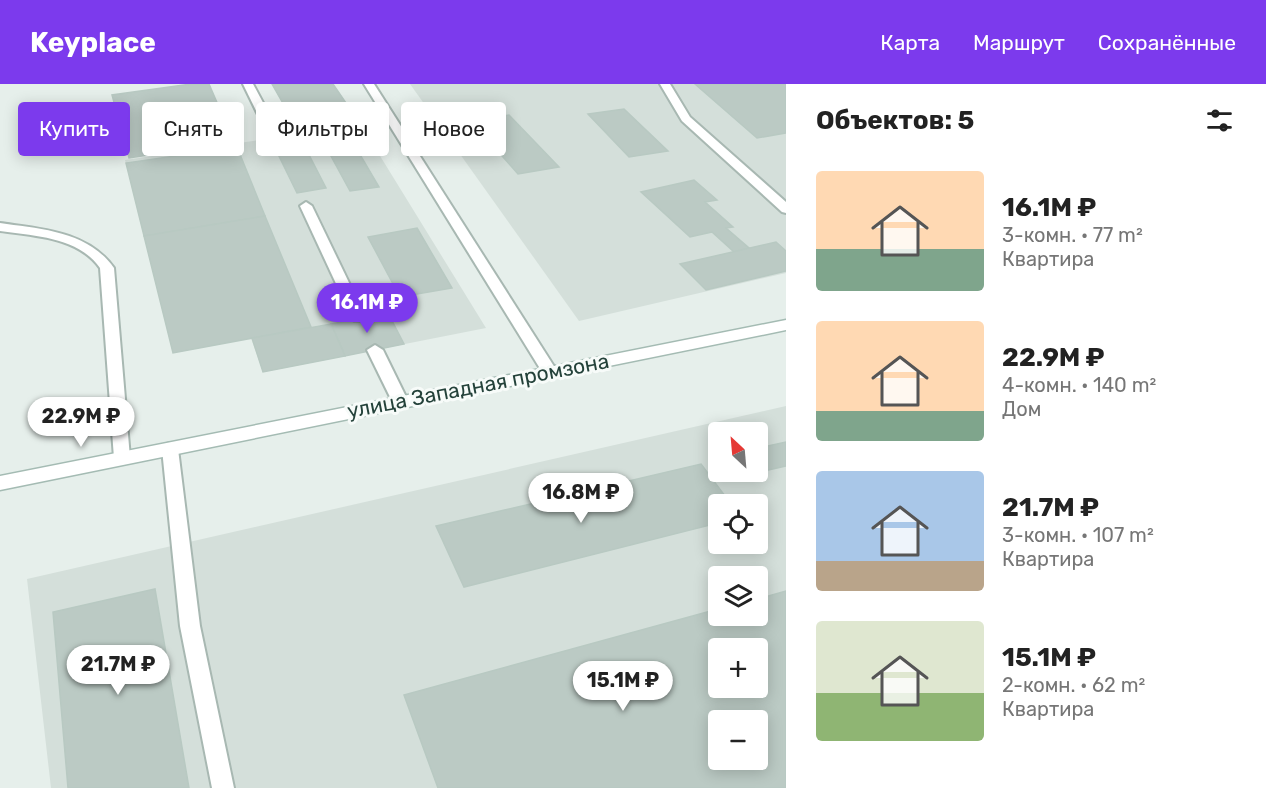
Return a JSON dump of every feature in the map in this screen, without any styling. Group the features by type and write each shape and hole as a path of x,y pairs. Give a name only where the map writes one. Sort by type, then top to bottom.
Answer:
{"street":[{"name":"улица Западная промзона","path":"0,483 786,325"}],"lane":[{"path":"248,84 257,102"},
{"path":"369,84 549,371"},
{"path":"665,84 686,119 786,209"},
{"path":"306,206 359,318"},
{"path":"0,227 68,237 100,257 107,268 122,458"},
{"path":"375,350 400,401"},
{"path":"170,449 190,626 223,788"}],"shaded area":[{"path":"410,84 786,84 786,273 579,321 461,156 506,156 506,102 423,102"},
{"path":"256,141 256,156 380,156 486,328 263,372 251,338 173,353 125,160 152,156 244,156 244,142"},
{"path":"786,406 786,788 51,788 27,579 708,424 708,482 768,482 768,422 716,422"}],"building":[{"path":"191,84 209,84 217,102 142,102 142,156 129,158 130,102 114,102 112,95"},
{"path":"272,84 333,84 345,102 282,102"},
{"path":"695,84 786,84 786,133 757,138"},
{"path":"624,109 668,151 629,157 588,114"},
{"path":"506,115 509,115 559,167 518,174 502,156 506,156"},
{"path":"175,156 241,156 265,216 144,236 126,163"},
{"path":"279,156 310,156 326,188 297,193"},
{"path":"331,156 361,156 379,187 350,191"},
{"path":"694,180 717,200 705,202 733,227 726,228 749,248 734,252 712,232 690,237 641,192"},
{"path":"265,216 311,327 173,353 144,236"},
{"path":"417,228 452,288 400,297 368,237"},
{"path":"776,242 786,251 786,271 706,290 680,264"},
{"path":"388,313 404,344 345,356 331,324"},
{"path":"331,324 345,356 263,372 252,338"},
{"path":"786,442 786,466 768,470 768,446"},
{"path":"701,464 708,473 708,482 714,482 724,494 708,494 708,526 464,587 436,526"},
{"path":"155,589 189,788 68,788 53,612"},
{"path":"786,591 786,788 438,788 404,695 708,612 708,626 768,626 768,596"}]}
